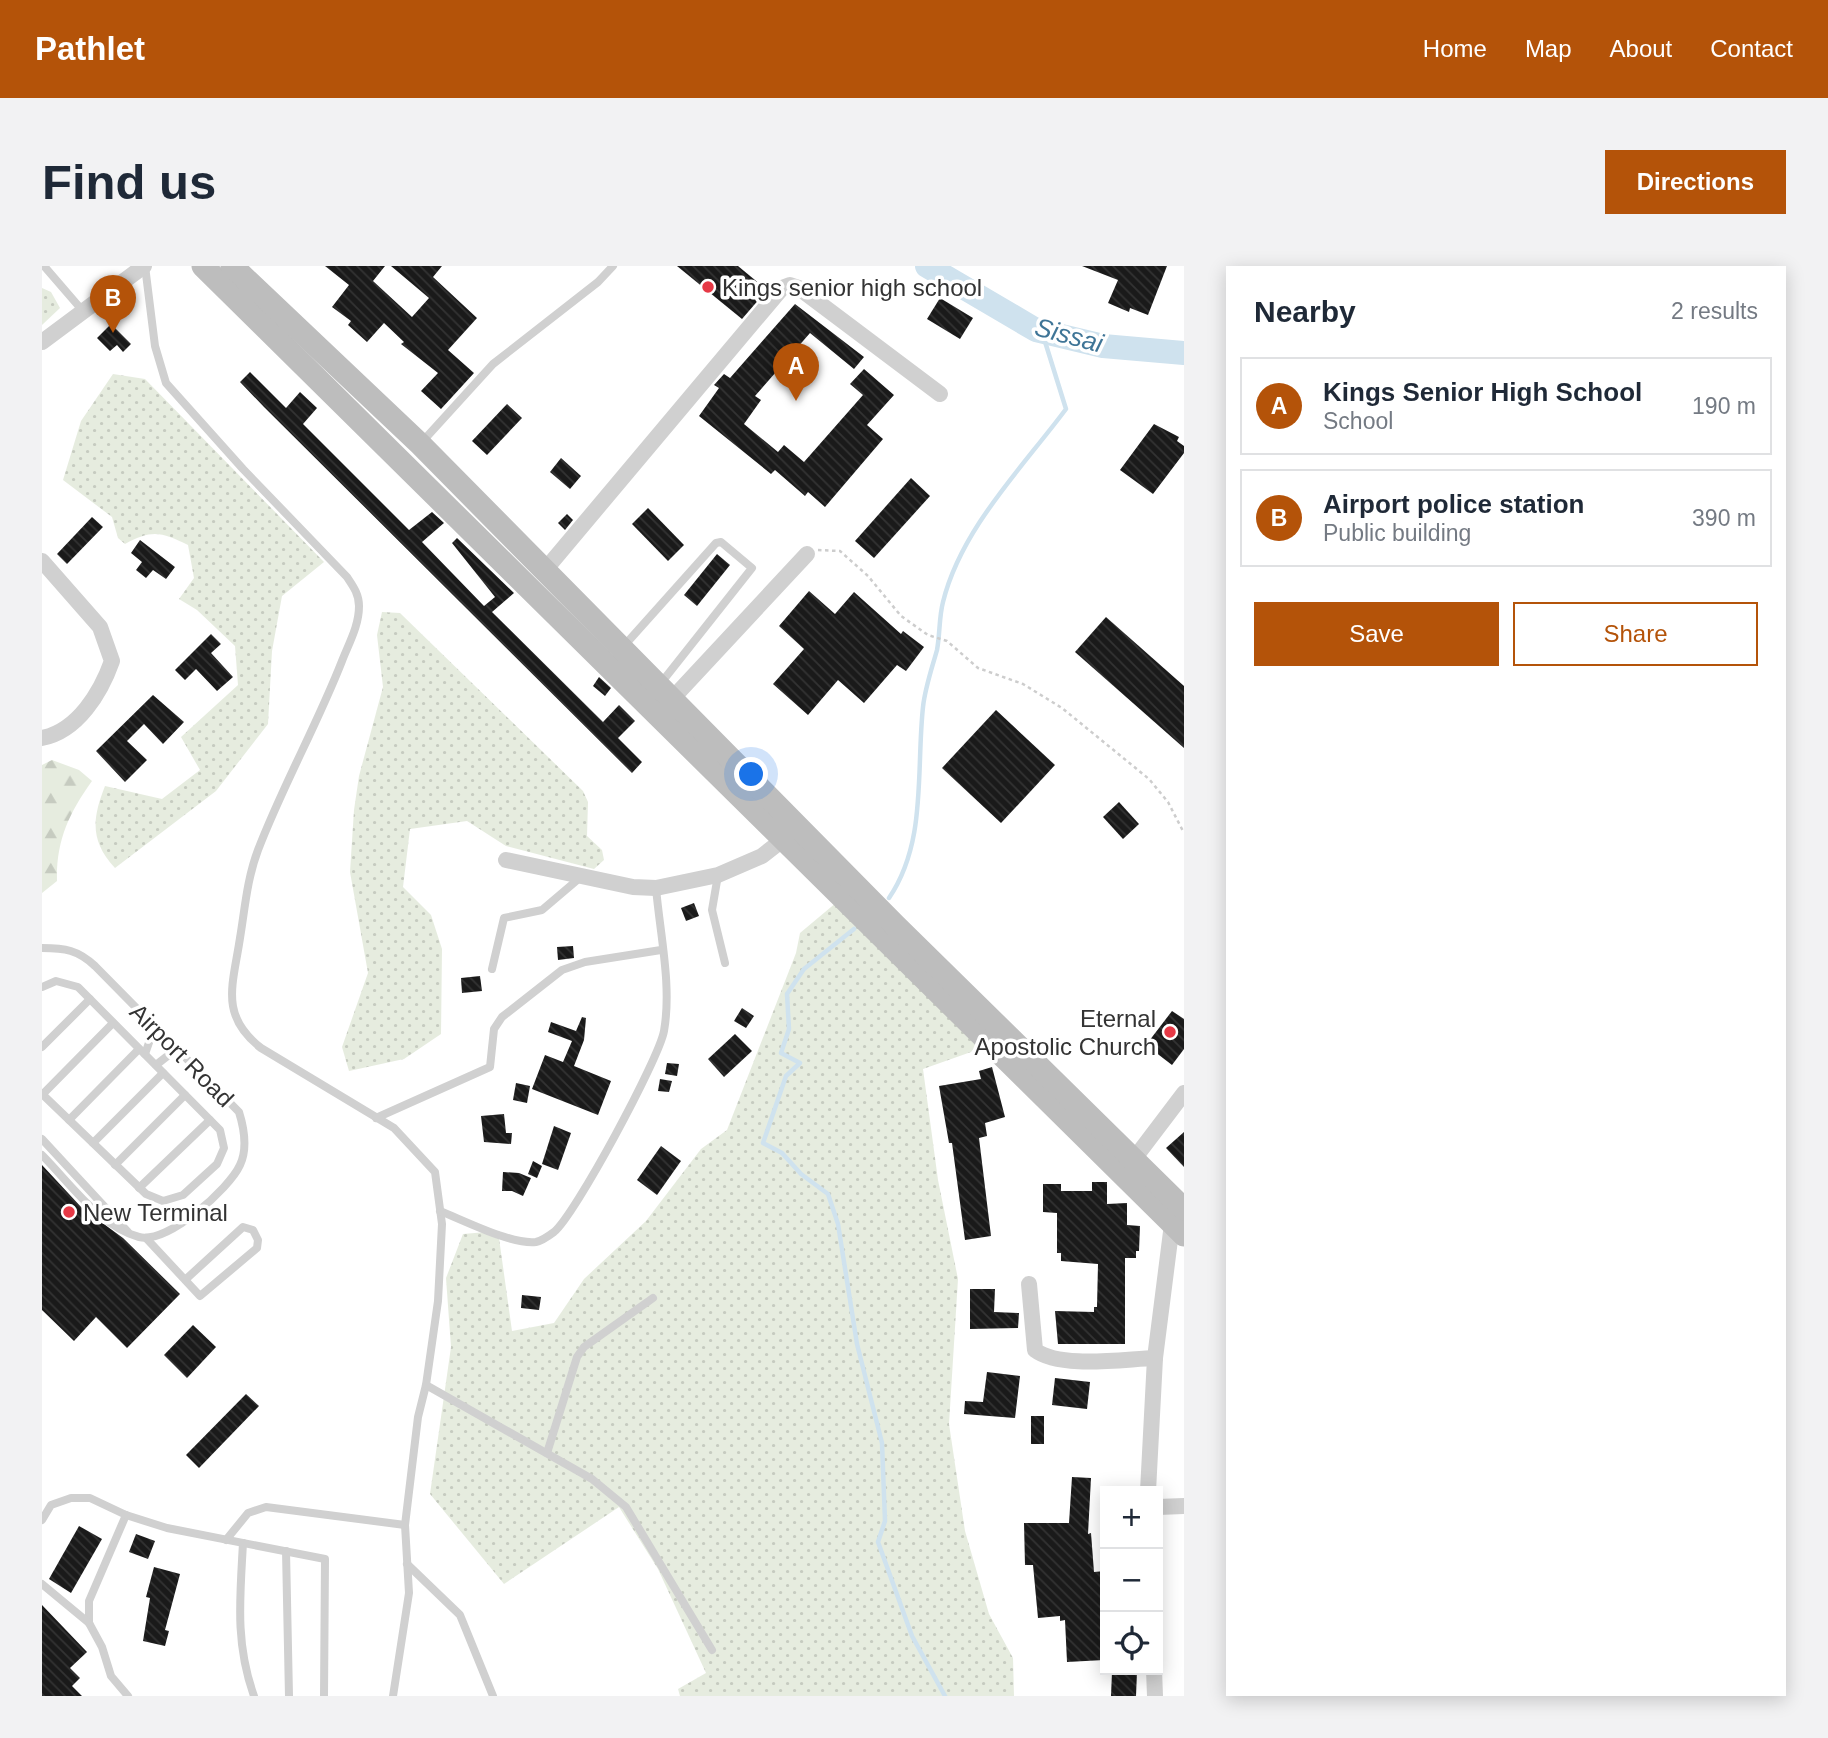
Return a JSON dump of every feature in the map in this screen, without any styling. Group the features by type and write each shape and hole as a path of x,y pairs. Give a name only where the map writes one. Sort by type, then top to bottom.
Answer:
{"street":[{"path":"42,342 144,266"},
{"path":"203,266 791,834 864,908 1134,1159 1180,1223 1155,1358 1148,1486"},
{"path":"232,266 420,444 666,692 791,834"},
{"path":"545,570 782,288 790,285 799,288 940,394"},
{"path":"666,692 807,554"},
{"path":"42,561 100,627 112,661 93,702 73,722 42,738"},
{"path":"506,860 584,874 633,887 656,888 718,876 762,856 791,834"},
{"path":"888,931 1180,1223"},
{"path":"1134,1159 1184,1093"},
{"path":"1029,1283 1035,1350 1043,1357 1059,1360 1155,1358"},
{"path":"1163,1507 1184,1506"},
{"path":"1154,1675 1155,1696"}],"lane":[{"path":"44,266 82,310"},
{"path":"144,266 155,346 166,383 243,469 347,577 357,596 357,625 257,854 244,900 232,972 232,1013 243,1034 261,1048 394,1128 435,1172 440,1211 438,1301 426,1385 418,1417 405,1525 409,1593 394,1696"},
{"path":"420,444 493,365 598,282 613,266"},
{"path":"622,648 716,543 721,542 752,568 666,692"},
{"path":"492,969 504,918 542,910 584,874"},
{"path":"718,876 712,910 725,963"},
{"path":"440,1211 513,1239 537,1242 555,1231 572,1208 623,1119 657,1052 663,1034 666,1005 656,888"},
{"name":"Airport Road","path":"42,948 61,948 81,953 239,1112 244,1128 240,1164 229,1180 180,1226 146,1238"},
{"path":"376,1118 490,1067 494,1029 502,1017 562,970 585,962 661,950"},
{"path":"42,987 56,981 78,987 220,1130 224,1149 217,1164 183,1195 163,1201 139,1188 42,1094 113,1023"},
{"path":"42,1047 90,999"},
{"path":"69,1120 142,1051 152,1034 148,1020 132,1004"},
{"path":"156,1065 170,1055 182,1054 195,1067"},
{"path":"93,1143 163,1073"},
{"path":"115,1164 185,1095"},
{"path":"139,1188 210,1120"},
{"path":"42,1139 129,1233"},
{"path":"42,1155 116,1228 146,1238 185,1280 200,1296 257,1248 258,1240 253,1230 243,1227 185,1280"},
{"path":"547,1453 577,1357 584,1347 653,1298"},
{"path":"426,1385 592,1479 626,1507 712,1650"},
{"path":"42,1520 51,1505 71,1498 90,1498 126,1515 243,1543 326,1559 324,1696"},
{"path":"226,1539 248,1513 266,1507 405,1525"},
{"path":"89,1623 89,1601 126,1515"},
{"path":"243,1543 239,1616 242,1652 254,1696"},
{"path":"286,1551 289,1696"},
{"path":"407,1564 460,1615 493,1696"},
{"path":"42,1584 89,1623 102,1647 111,1676 128,1696"}],"path":[{"path":"807,554 823,548 839,551 868,576 901,617 928,635 947,642 978,668 1023,684 1084,726 1149,779 1168,802 1184,833"}],"green space":[{"path":"42,288 51,292 60,308 42,325"},
{"path":"113,374 145,379 324,562 282,596 272,651 268,724 216,791 115,868 97,839 96,819 105,786 162,799 200,770 181,737 238,685 235,646 197,610 179,599 194,578 188,545 157,534 143,536 125,544 118,538 112,517 63,480 81,421"},
{"path":"382,612 400,613 583,791 588,802 587,836 602,850 604,860 594,869 506,846 467,821 410,829 403,887 431,915 442,949 441,1034 404,1059 349,1071 342,1047 368,973 350,872 354,810 359,776 383,687 377,635"},
{"path":"52,760 79,770 92,781 66,828 59,853 57,881 42,893 42,765"},
{"path":"837,902 979,1043 971,1052 923,1069 938,1180 958,1279 949,1424 965,1531 989,1614 1013,1658 1014,1696 680,1696 678,1689 706,1673 658,1569 619,1507 504,1584 430,1494 451,1347 446,1278 463,1234 498,1231 512,1331 554,1323 584,1279 646,1221 701,1149 727,1130 796,953 800,933"}],"building":[{"path":"325,266 385,266 373,281 412,317 429,298 391,266 442,266 433,277 477,318 448,350 474,373 441,409 421,391 438,373 401,344 404,342 384,323 367,342 348,325 351,321 332,307 349,285"},
{"path":"677,266 738,266 767,290 742,319"},
{"path":"1082,266 1167,266 1148,315 1130,308 1129,312 1108,303 1118,280"},
{"path":"940,298 973,318 960,339 927,319"},
{"path":"795,304 864,357 854,369 810,333 755,396 761,400 744,424 778,452 784,445 804,462 863,395 850,384 864,369 894,395 867,425 883,439 825,507 808,492 805,496 775,470 771,474 699,416 719,388 714,385 724,374 730,378"},
{"path":"111,324 131,344 123,352 117,345 110,351 97,338"},
{"path":"250,372 286,408 300,392 317,408 303,424 409,530 432,512 444,523 422,542 484,606 495,597 452,543 457,538 514,593 492,612 603,722 619,705 635,721 618,738 642,762 632,773 240,382"},
{"path":"507,404 522,418 487,455 472,441"},
{"path":"1154,424 1179,437 1177,441 1184,446 1184,453 1153,494 1120,470"},
{"path":"561,458 581,476 570,489 550,472"},
{"path":"911,478 930,496 874,558 855,541"},
{"path":"648,508 684,545 668,561 632,524"},
{"path":"567,514 573,520 565,530 558,523"},
{"path":"92,517 103,527 67,564 57,554"},
{"path":"140,540 175,567 166,579 153,570 146,578 136,570 142,562 131,553"},
{"path":"717,554 730,565 697,606 684,595"},
{"path":"809,591 835,614 854,592 901,634 903,631 924,647 906,671 897,665 864,703 838,680 808,715 773,684 804,649 779,626"},
{"path":"1106,617 1184,686 1184,748 1075,652"},
{"path":"211,634 221,644 211,653 233,677 217,691 196,669 185,680 175,670"},
{"path":"599,677 611,688 605,696 593,686"},
{"path":"153,695 184,722 163,744 144,724 127,741 147,760 125,782 96,751"},
{"path":"996,710 1055,765 1001,823 942,768"},
{"path":"1119,802 1139,824 1123,839 1103,817"},
{"path":"694,903 699,916 686,921 681,908"},
{"path":"573,946 574,958 558,960 557,947"},
{"path":"480,976 482,991 462,993 461,978"},
{"path":"742,1008 754,1016 746,1028 734,1021"},
{"name":"Eternal Apostolic Church","path":"1172,1011 1184,1019 1184,1049 1172,1065 1146,1045"},
{"path":"582,1017 586,1018 584,1040 574,1066 611,1081 598,1115 532,1089 545,1055 563,1062 572,1041 548,1032 551,1022 576,1031"},
{"path":"735,1034 752,1051 724,1077 708,1059"},
{"path":"667,1063 679,1064 677,1076 665,1074"},
{"path":"992,1067 1005,1117 985,1123 987,1136 979,1138 991,1236 965,1240 952,1143 949,1143 939,1086 981,1079 979,1071"},
{"path":"660,1079 672,1081 669,1092 658,1091"},
{"path":"516,1083 530,1086 527,1103 513,1100"},
{"path":"504,1114 506,1133 512,1133 511,1144 484,1142 481,1116"},
{"path":"554,1126 571,1133 558,1170 542,1164"},
{"path":"1184,1132 1184,1167 1166,1148"},
{"path":"661,1146 681,1161 657,1195 637,1180"},
{"path":"533,1161 542,1166 537,1178 528,1174"},
{"name":"New Terminal","path":"42,1165 82,1208 123,1238 180,1294 127,1348 96,1317 74,1341 42,1310"},
{"path":"503,1172 519,1173 531,1178 523,1196 512,1191 502,1191"},
{"path":"1092,1182 1107,1182 1107,1204 1127,1203 1127,1225 1140,1226 1139,1251 1136,1251 1136,1258 1125,1258 1125,1344 1058,1344 1055,1311 1094,1312 1094,1307 1097,1307 1098,1264 1061,1261 1061,1253 1057,1253 1057,1213 1043,1212 1043,1184 1061,1184 1061,1191 1092,1191"},
{"path":"970,1289 995,1289 994,1312 1019,1313 1018,1328 970,1329"},
{"path":"522,1295 541,1297 539,1310 521,1308"},
{"path":"193,1325 216,1347 187,1378 164,1355"},
{"path":"987,1372 1020,1376 1015,1418 964,1414 965,1401 983,1402"},
{"path":"1055,1378 1090,1382 1087,1409 1052,1405"},
{"path":"246,1394 259,1406 199,1468 186,1455"},
{"path":"1031,1416 1044,1416 1044,1444 1031,1444"},
{"path":"1072,1477 1091,1478 1088,1534 1091,1533 1094,1572 1100,1571 1100,1660 1067,1662 1065,1620 1060,1621 1060,1616 1038,1618 1033,1565 1025,1565 1024,1523 1069,1523"},
{"path":"79,1526 102,1539 71,1593 49,1579"},
{"path":"136,1534 155,1541 148,1559 129,1552"},
{"path":"154,1567 180,1574 165,1630 169,1631 165,1646 143,1641 150,1598 146,1597"},
{"path":"42,1605 87,1652 70,1668 80,1678 72,1686 82,1696 42,1696"},
{"path":"1112,1675 1137,1675 1136,1696 1111,1696"}],"waterway":[{"name":"Sissai","path":"927,266 1036,330 1103,346 1184,353"},
{"path":"889,898 901,876 915,830 924,700 937,650 942,608 952,575 978,524 1066,409 1042,332"},
{"path":"854,929 804,969 787,994 789,1029 781,1053 800,1063 786,1076 763,1143 782,1153 801,1174 828,1194 838,1224 857,1344 882,1443 885,1521 878,1542 912,1636 945,1696"}],"place":[{"name":"Kings senior high school","path":"708,287"},
{"name":"Airport police station","path":"113,333"},
{"name":"Kings Senior High School","path":"796,401"},
{"name":"Eternal Apostolic Church","path":"1170,1032"},
{"name":"New Terminal","path":"69,1212"}]}
